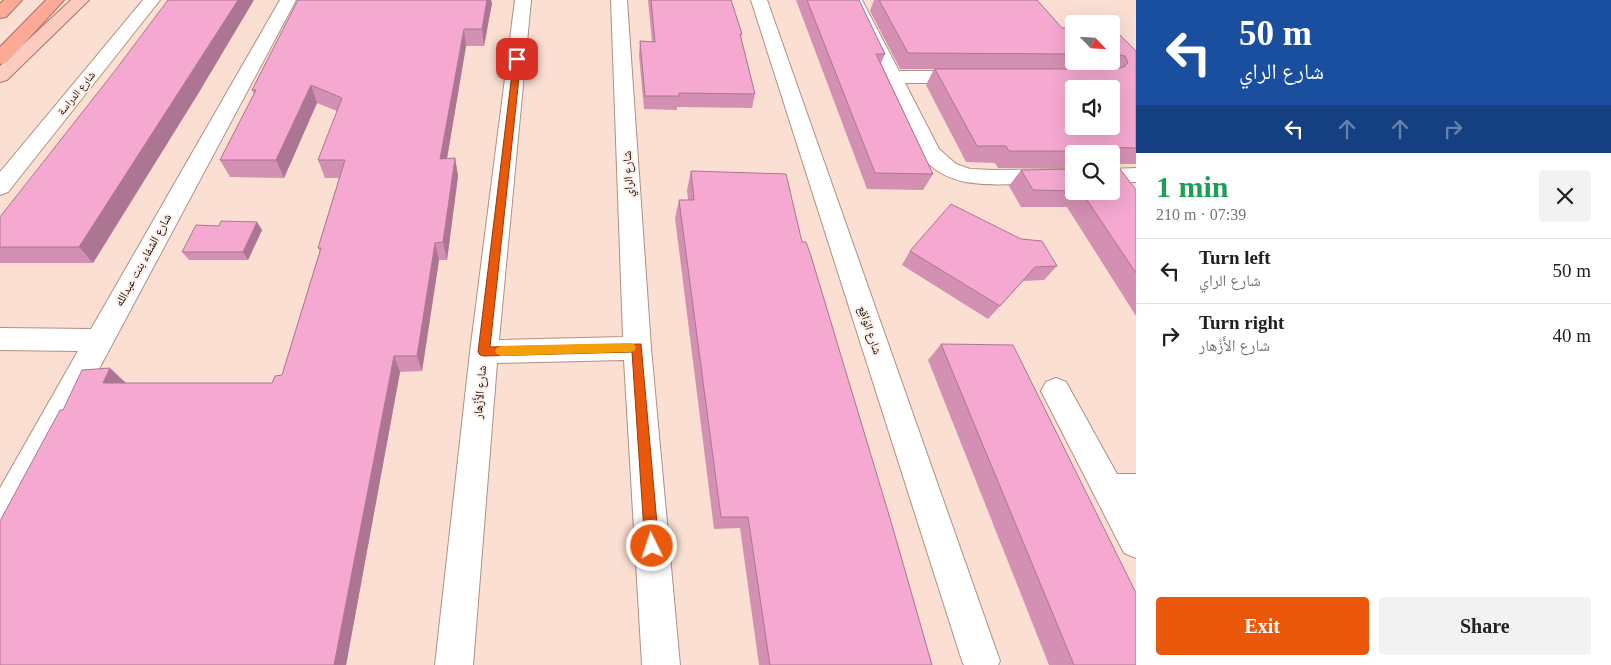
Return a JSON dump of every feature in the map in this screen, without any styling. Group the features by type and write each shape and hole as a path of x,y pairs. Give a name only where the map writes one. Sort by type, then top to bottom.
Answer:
{"highway":[{"path":"0,14 14,0"},
{"path":"0,58 56,0"}],"main road":[{"path":"0,76 81,0"}],"street":[{"name":"شارع الدراسة","path":"0,187 152,0"},
{"name":"شارع الشفاء بنت عبدالله","path":"0,520 288,0"},
{"name":"شارع الأَزْهار","path":"454,665 484,352 524,0"},
{"name":"شارع الراي","path":"619,0 637,348 661,665"},
{"name":"شارع الوَاقِع","path":"758,0 981,660"},
{"path":"862,2 892,77 934,158 948,169 978,178 1065,176"},
{"path":"892,77 988,78"},
{"path":"1120,176 1136,175"},
{"path":"0,339 98,340"},
{"path":"484,352 637,348"},
{"path":"1056,391 1122,490 1136,541"}],"building":[{"path":"168,0 238,0 79,247 0,247 0,217"},
{"path":"298,0 487,0 482,29 464,29 440,159 455,158 443,242 435,243 417,356 394,356 334,665 0,665 0,521 60,410 63,410 82,370 110,368 103,383 272,383 275,376 282,375 321,248 318,248 345,160 318,160 342,98 311,85 276,160 220,160 256,90 252,90"},
{"path":"651,0 731,0 742,34 740,34 755,94 679,93 679,96 645,96 640,41 655,42"},
{"path":"807,0 859,0 885,54 876,54 933,174 875,173"},
{"path":"879,0 1037,0 1062,28 1065,28 1065,54 908,53"},
{"path":"1120,35 1136,51 1136,148 1120,148 1120,145 1065,145 1065,151 1009,151 1006,146 977,146 935,69 1120,70 1120,68 1128,63 1125,56 1120,55"},
{"path":"1065,169 1065,191 1033,190 1021,170"},
{"path":"1120,169 1136,190 1136,273 1087,200 1120,200"},
{"path":"691,171 786,174 802,242 806,242 811,256 932,665 770,665 748,517 721,517 679,200 694,200"},
{"path":"951,204 1021,239 1042,241 1057,266 1035,267 1000,306 910,251"},
{"path":"221,221 257,222 243,252 182,252 196,225 219,226"},
{"path":"941,344 1013,345 1136,593 1136,665 1074,665"}],"slow traffic":[{"path":"501,351 630,348"}],"route":[{"path":"517,59 484,352 637,348 652,546"}]}
